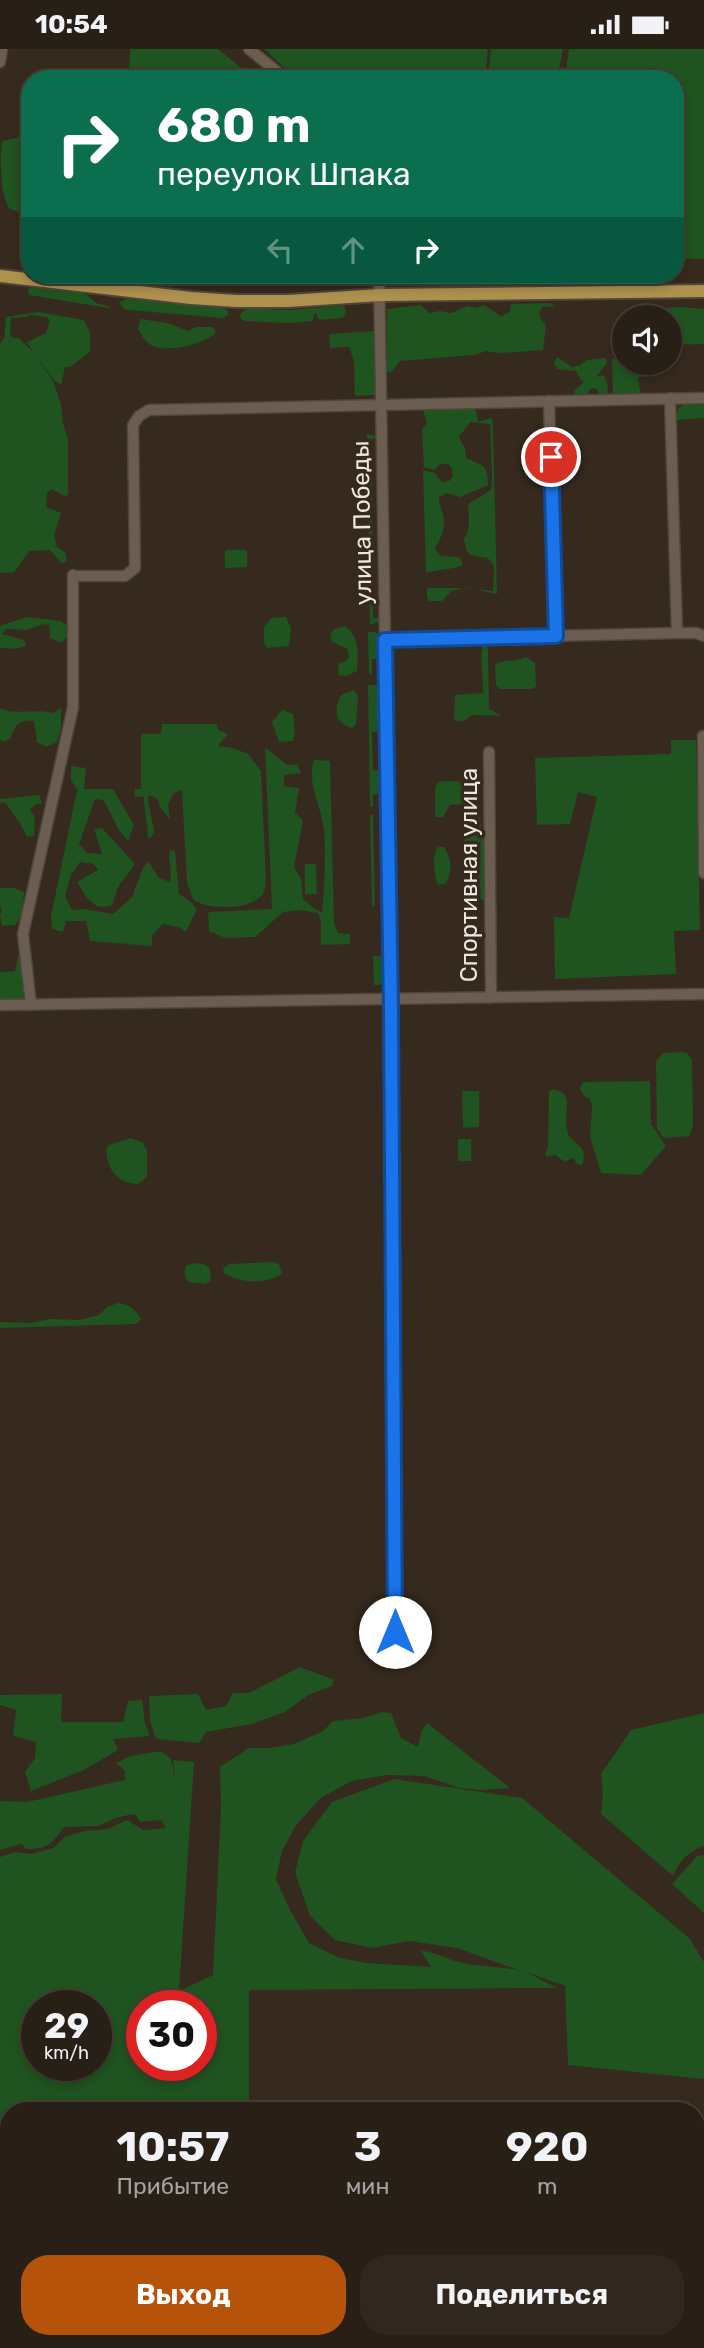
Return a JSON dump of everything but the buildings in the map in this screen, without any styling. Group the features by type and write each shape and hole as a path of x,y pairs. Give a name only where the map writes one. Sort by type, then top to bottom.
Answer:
{"main road":[{"path":"0,276 21,278"},
{"path":"69,284 236,301 288,301 380,295 704,291"}],"street":[{"path":"0,62 2,49"},
{"path":"249,49 275,70"},
{"name":"улица Победы","path":"379,284 391,999 395,1632"},
{"path":"670,398 677,633"},
{"path":"31,1005 23,934 73,707 73,575 125,576 135,568 133,425 139,416 149,410 704,398"},
{"path":"549,401 556,636"},
{"path":"385,640 677,633 704,636"},
{"path":"703,736 704,873"},
{"name":"Спортивная улица","path":"489,752 491,997"},
{"path":"0,1005 704,994"}],"green space":[{"path":"130,49 218,49 242,70 129,70"},
{"path":"264,49 488,49 486,70 287,70"},
{"path":"491,49 563,49 559,70 489,70"},
{"path":"569,49 704,49 704,259 684,258 684,70 566,70"},
{"path":"21,137 21,212 9,208 6,202 2,186 2,141"},
{"path":"31,287 85,293 96,303 112,307 29,295 28,289"},
{"path":"127,299 222,307 228,311 228,315 222,318 123,309 119,302"},
{"path":"549,303 556,306 542,307 539,314 546,326 543,350 499,353 486,351 475,355 400,361 390,373 387,371 387,309 420,305 430,313 451,313 467,306 476,308 484,305 501,316 510,312 511,304"},
{"path":"344,306 346,311 343,318 319,320 316,313 313,321 245,321 240,315 246,308 288,310"},
{"path":"682,307 704,309 704,344 682,345"},
{"path":"39,312 84,320 90,333 90,352 70,367 65,367 61,385 54,380 35,354 53,381 68,439 68,495 64,496 52,489 47,493 46,507 61,513 54,535 57,547 65,552 67,561 62,564 50,550 29,551 14,572 0,573 0,344 4,338 6,317","holes":["30,315 47,317 50,321 46,333 27,342 34,353 19,338 12,338 11,318"]},
{"path":"140,319 168,323 188,331 196,327 213,327 216,332 195,344 159,348 143,337 138,329"},
{"path":"374,331 376,395 355,396 354,361 349,347 330,348 329,334"},
{"path":"557,357 572,367 587,360 606,358 607,363 596,377 604,375 608,386 607,396 600,397 597,389 592,388 586,398 573,398 575,390 584,382 576,371 557,369 554,363"},
{"path":"612,375 641,375 638,379 641,397 613,398"},
{"path":"693,402 704,402 704,418 677,420 680,407"},
{"path":"475,407 478,422 492,418 497,594 474,589 493,591 494,566 488,558 474,556 468,552 464,539 469,527 468,504 491,490 490,424 470,422 459,437 466,458 486,469 488,485 460,497 446,493 439,497 444,523 435,548 440,556 460,557 463,565 426,573 423,470 435,473 442,482 449,481 453,476 448,464 440,464 435,470 424,467 422,430 427,422 422,408"},
{"path":"367,434 377,436 371,439 372,473 367,473"},
{"path":"368,480 372,480 373,618 380,618 380,622 370,625"},
{"path":"225,550 247,550 247,567 225,568"},
{"path":"427,588 464,589 451,591 442,601 430,601 427,598"},
{"path":"27,617 61,621 67,626 67,636 61,643 50,638 49,625 43,624 27,630 6,629 2,634 24,640 26,646 16,649 0,648 0,626"},
{"path":"286,617 291,628 289,646 267,648 264,643 264,626 272,618"},
{"path":"345,626 356,641 358,652 357,671 346,676 339,675 338,664 349,657 347,649 332,642 330,634 334,629"},
{"path":"368,632 379,635 379,659 372,659 372,674 369,674"},
{"path":"484,644 488,650 489,709 502,716 472,715 464,721 454,720 455,695 483,693 481,660"},
{"path":"526,657 535,663 536,686 533,689 500,689 496,686 495,665"},
{"path":"368,685 377,685 379,690 380,732 372,732 373,770 378,770 379,794 373,794 373,807 370,807"},
{"path":"354,690 358,696 356,724 352,728 342,723 336,711 341,695"},
{"path":"0,708 52,713 61,708 61,728 57,742 46,747 37,742 34,721 25,721 13,730 10,739 3,742 0,739"},
{"path":"282,710 293,714 293,741 279,742 272,722"},
{"path":"162,724 217,724 218,730 228,734 218,746 248,754 261,771 266,882 262,895 251,903 215,907 193,899 187,883 182,790 174,793 168,805 170,819 160,808 158,799 149,795 154,834 148,839 144,797 134,796 135,789 141,789 141,734 161,734"},
{"path":"671,740 696,740 700,930 674,931 676,974 555,979 554,917 569,918 597,797 578,792 570,824 537,825 535,758 671,754"},
{"path":"265,747 287,765 297,764 301,773 284,775 284,786 299,788 295,813 303,820 294,867 301,878 303,899 322,912 324,832 312,769 314,760 330,761 334,923 338,933 350,934 350,944 321,945 321,920 318,913 299,910 283,912 255,937 225,938 209,931 208,912 272,909"},
{"path":"71,766 86,768 84,789 113,789 134,825 128,841 103,800 95,799 79,844 87,853 102,854 94,829 102,828 135,864 118,887 111,906 98,907 87,898 77,882 98,870 94,864 80,862 71,875 65,896 72,910 84,909 113,914 132,897 148,861 159,878 170,882 170,850 175,851 179,894 197,909 186,932 181,928 163,924 152,935 152,946 90,941 86,921 66,921 63,932 52,929 51,916 77,790 71,780"},
{"path":"438,782 462,782 469,786 470,798 464,804 450,805 443,817 435,817 435,789"},
{"path":"39,795 42,804 36,804 30,810 35,818 34,836 27,837 5,802 0,803 0,799"},
{"path":"475,806 478,806 485,852 484,900 479,899 478,892 469,880 463,835"},
{"path":"370,815 373,815 375,906 372,906"},
{"path":"438,847 444,847 450,861 445,884 438,884 436,881 434,859"},
{"path":"305,864 316,864 317,894 305,894"},
{"path":"0,888 14,888 24,892 22,916 15,925 2,926"},
{"path":"373,956 383,956 384,982 380,985 374,985"},
{"path":"18,957 22,957 24,999 0,1000 0,972 15,971"},
{"path":"683,1052 692,1060 693,1127 689,1136 665,1138 657,1128 656,1061 663,1053"},
{"path":"650,1081 651,1124 666,1146 641,1175 601,1173 590,1137 592,1105 580,1088 583,1082"},
{"path":"553,1089 563,1093 567,1099 566,1120 569,1136 583,1150 582,1165 576,1164 574,1157 565,1162 555,1155 547,1157 545,1154 548,1146 549,1091"},
{"path":"462,1091 479,1091 479,1127 463,1128"},
{"path":"131,1138 143,1143 147,1151 147,1177 138,1184 119,1178 108,1163 106,1149 109,1145"},
{"path":"458,1139 471,1139 471,1161 458,1161"},
{"path":"204,1264 210,1270 210,1281 205,1284 189,1282 185,1276 187,1265"},
{"path":"229,1264 279,1264 282,1274 260,1281 238,1279 224,1273 223,1268"},
{"path":"118,1303 132,1308 141,1319 136,1324 0,1328 0,1322 79,1320 99,1315 107,1307"},
{"path":"300,1667 334,1680 332,1686 308,1695 285,1712 252,1724 206,1732 199,1743 156,1739 150,1721 149,1696 198,1694 206,1710 226,1706 233,1693 249,1693"},
{"path":"62,1694 61,1722 123,1722 128,1701 142,1700 150,1736 113,1739 118,1750 84,1770 31,1791 25,1772 35,1758 36,1742 13,1736 16,1710 0,1705 0,1695"},
{"path":"382,1712 391,1713 401,1738 418,1747 421,1732 427,1723 510,1788 459,1788 425,1776 386,1775 352,1781 322,1797 296,1825 282,1851 276,1879 309,1943 340,1958 367,1963 431,1967 421,1951 467,1964 521,1971 457,1948 409,1941 372,1948 335,1940 310,1916 295,1872 303,1841 332,1802 394,1779 522,1798 689,1938 704,1962 704,2079 568,2065 565,1986 526,1972 557,1988 249,1990 249,2102 0,2102 0,1857 15,1852 32,1854 53,1848 66,1836 108,1829 127,1820 143,1830 166,1828 161,1820 140,1822 135,1814 118,1817 98,1826 64,1827 53,1841 44,1847 26,1849 21,1844 0,1850 0,1801 27,1802 125,1780 125,1771 116,1763 130,1756 161,1751 171,1759 175,1778 173,1760 194,1762 179,1990 126,1990 126,2081 217,2081 217,1990 181,1990 213,1975 221,1808 220,1767 249,1748 294,1744 323,1731 333,1721 363,1718"},
{"path":"704,1713 704,1846 685,1857 673,1876 601,1814 601,1774 631,1730"},
{"path":"704,1855 704,1913 672,1884 697,1856"}],"route":[{"path":"395,1632 391,1009 385,640 556,636 551,457"}]}
